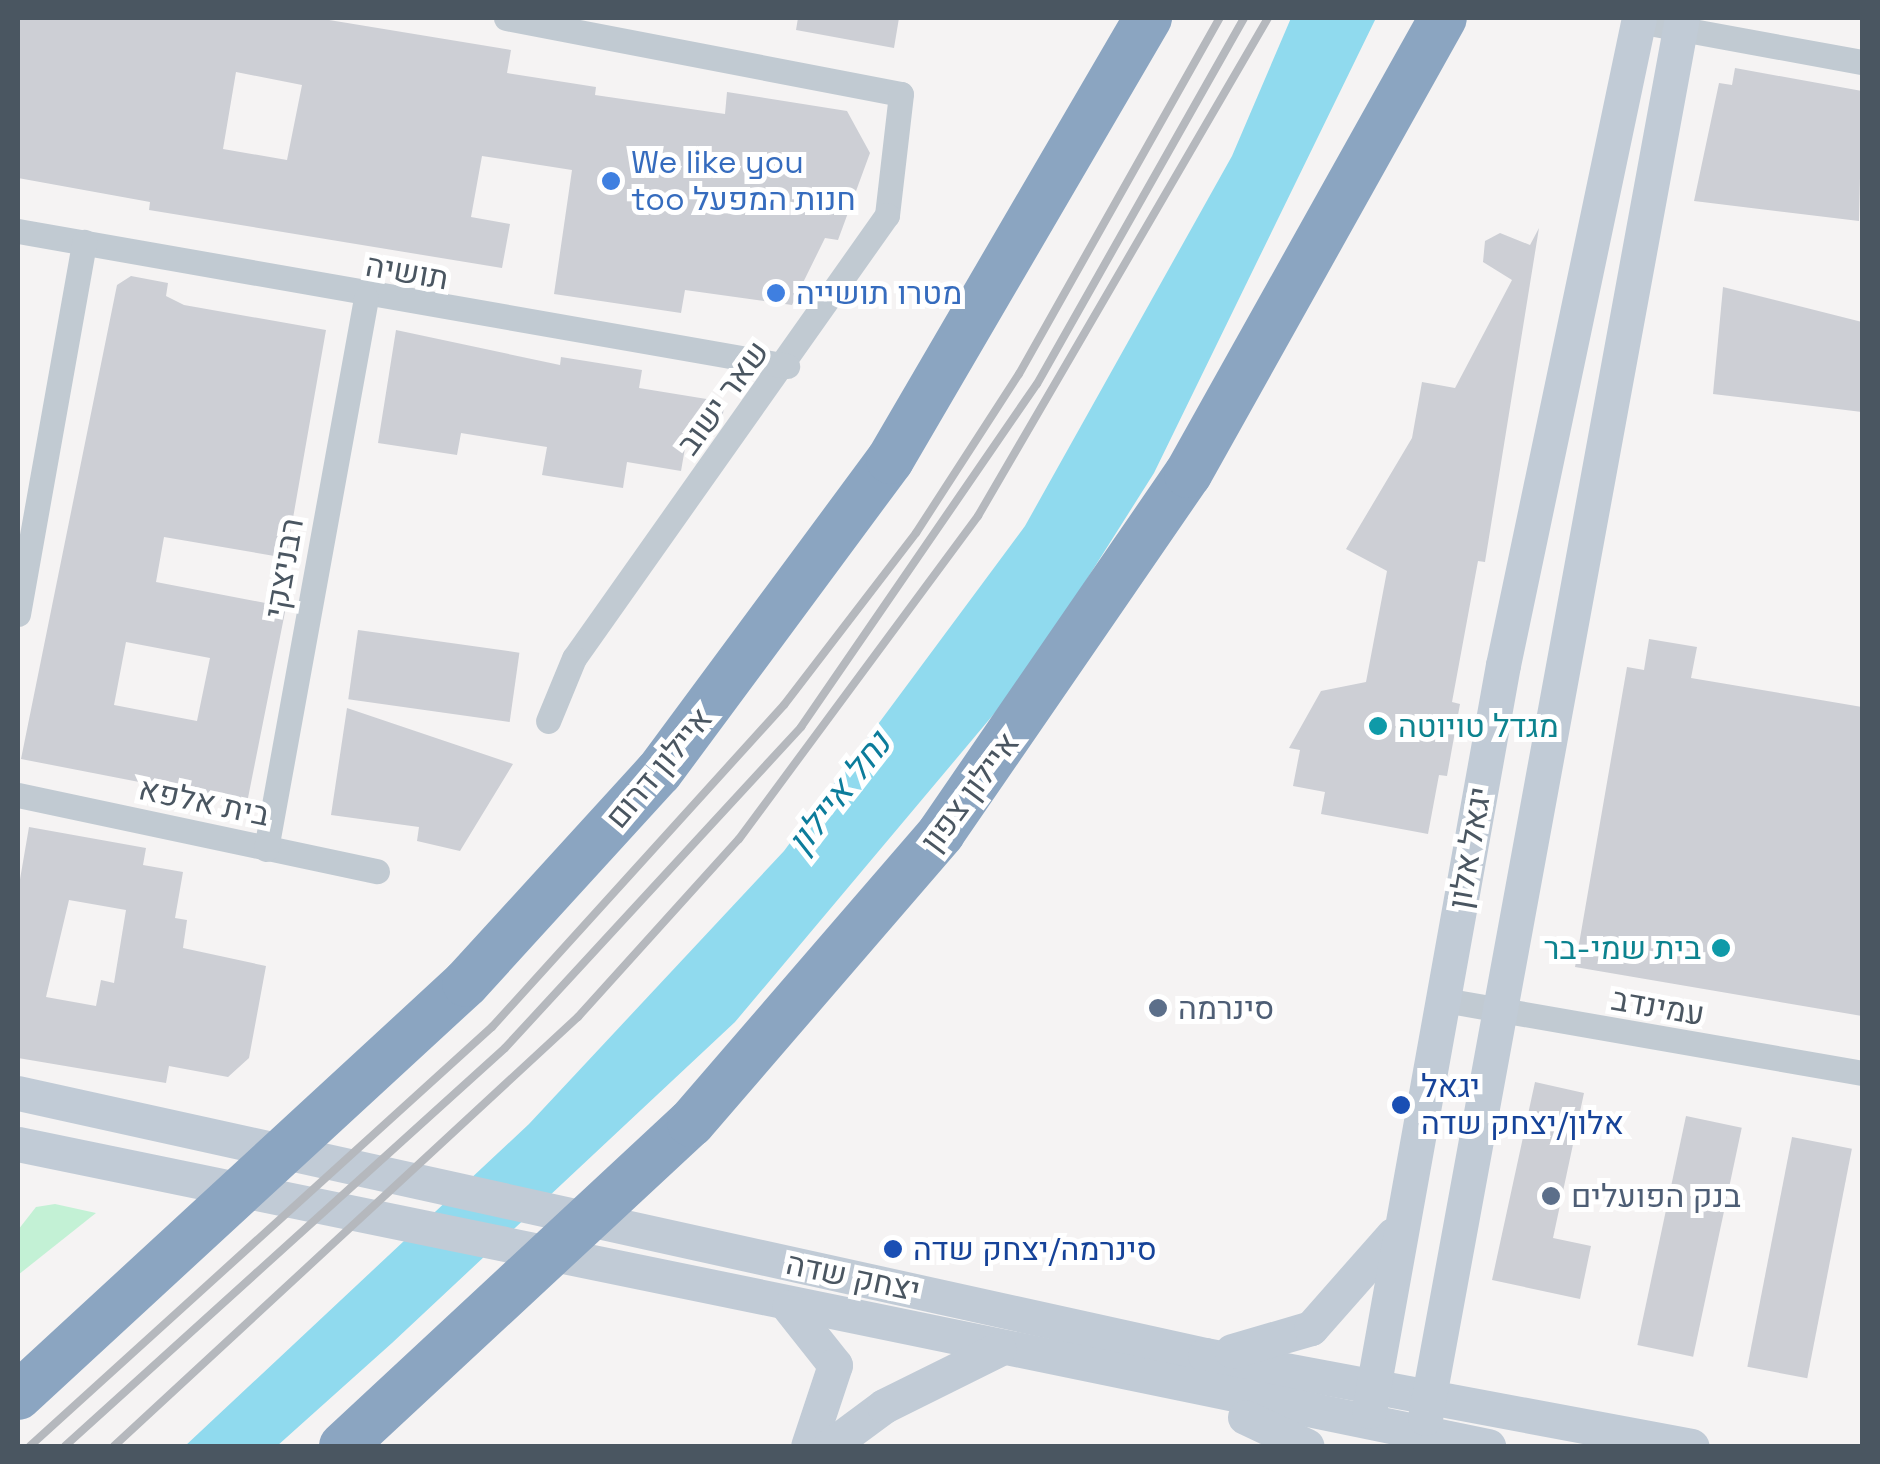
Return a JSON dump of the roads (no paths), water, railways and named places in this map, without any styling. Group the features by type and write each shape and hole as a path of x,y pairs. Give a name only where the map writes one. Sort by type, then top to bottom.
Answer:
{"highway":[{"name":"איילון דרום","path":"18,1396 466,984 659,772 890,460 1148,18"},
{"name":"איילון צפון","path":"343,1446 691,1123 942,833 1188,474 1443,18"}],"street":[{"name":"שאר ישוב","path":"506,18 901,94 886,215 787,366 574,658 548,722"},
{"path":"1638,19 1681,22 1862,62"},
{"name":"יגאל אלון","path":"1366,1436 1444,1000 1638,19"},
{"name":"יגאל אלון","path":"1421,1441 1494,1011 1681,22"},
{"name":"תושיה","path":"18,231 366,298 787,366"},
{"path":"18,614 84,242"},
{"name":"רבניצקי","path":"266,849 366,298"},
{"name":"בית אלפא","path":"18,795 377,871"},
{"name":"עמינדב","path":"1444,1000 1862,1073"},
{"name":"יצחק שדה","path":"18,1093 1205,1355 1692,1446"},
{"name":"יצחק שדה","path":"18,1144 1000,1349 1366,1436 1488,1446"},
{"path":"1205,1355 1311,1328 1356,1288 1402,1222"},
{"path":"788,1306 836,1364 808,1446"},
{"path":"830,1446 884,1406 1000,1349"},
{"path":"1135,1379 1307,1446"}],"water":[{"name":"נחל איילון","path":"1291,18 1376,18 1154,473 1025,677 735,1022 392,1343 277,1446 185,1446 529,1124 784,851 1025,526 1232,156"}],"railway":[{"path":"30,1446 492,1027 784,705 916,533 1019,374 1220,18"},
{"path":"65,1446 505,1048 801,727 1037,384 1244,18"},
{"path":"114,1446 578,1017 739,839 978,516 1268,18"}],"place":[{"name":"We like you too חנות המפעל","path":"611,181"},
{"name":"מטרו תושייה","path":"776,293"},
{"name":"מגדל טויוטה","path":"1378,726"},
{"name":"בית שמי-בר","path":"1721,948"},
{"name":"סינרמה","path":"1158,1008"},
{"name":"יגאל אלון/יצחק שדה","path":"1401,1105"},
{"name":"בנק הפועלים","path":"1551,1196"},
{"name":"סינרמה/יצחק שדה","path":"893,1249"}]}
